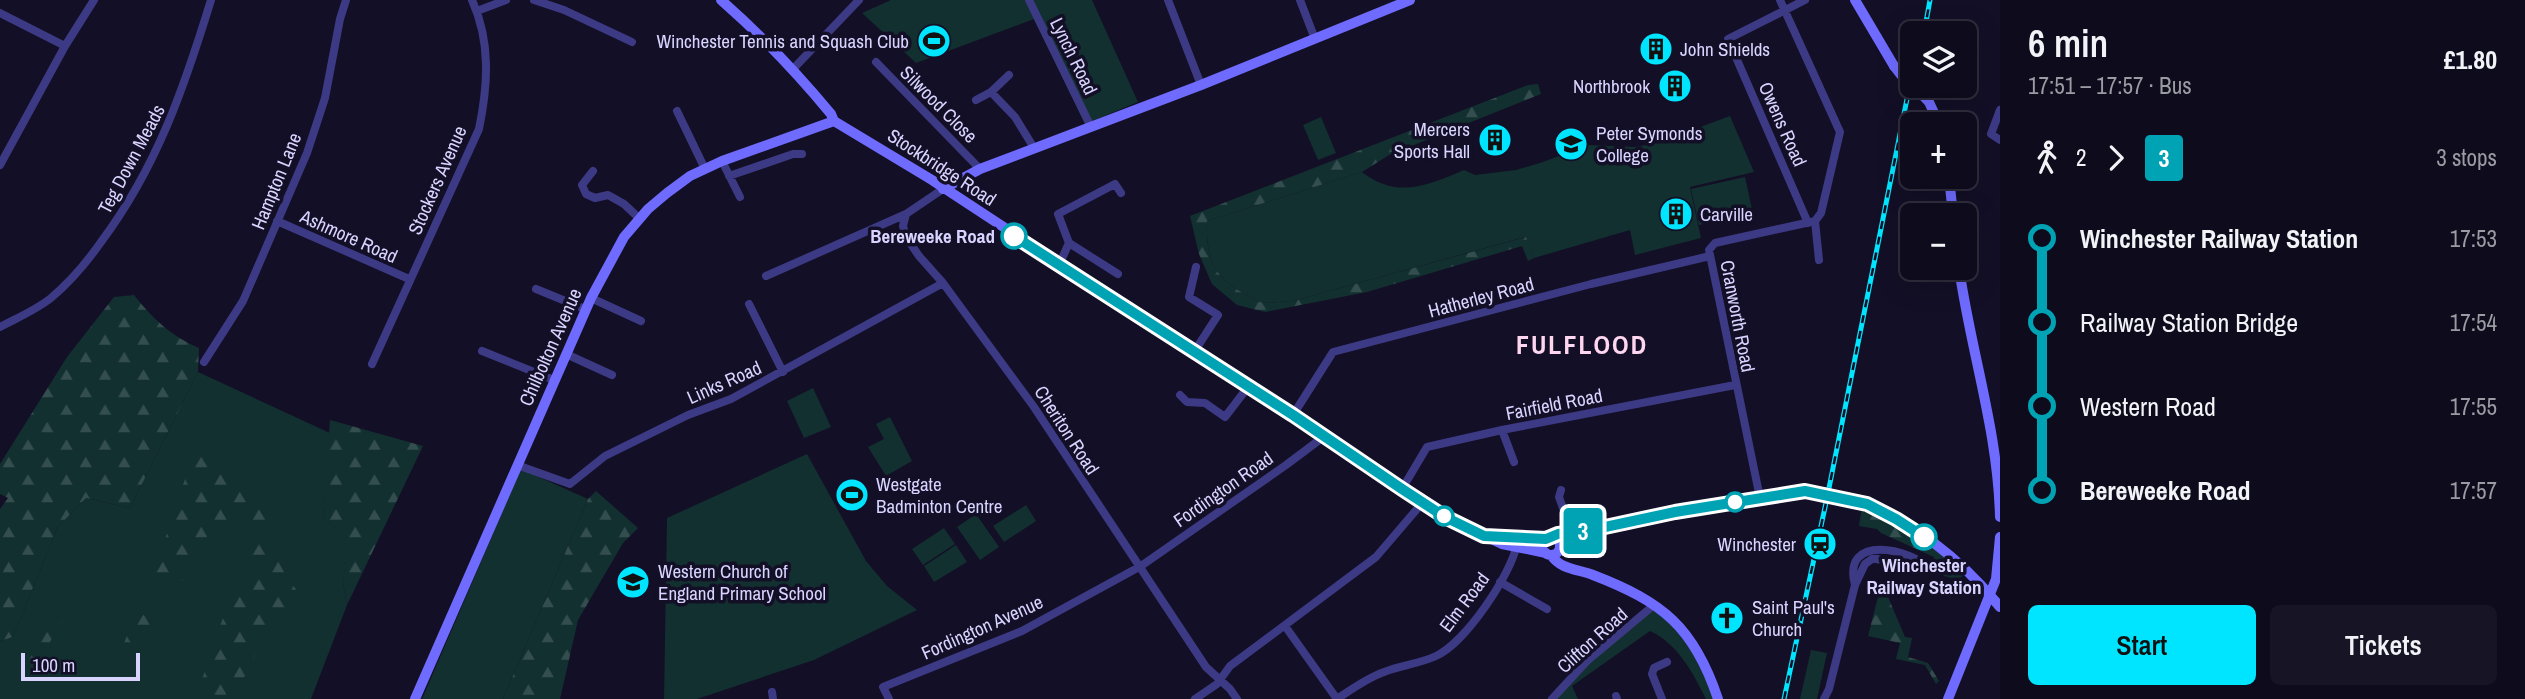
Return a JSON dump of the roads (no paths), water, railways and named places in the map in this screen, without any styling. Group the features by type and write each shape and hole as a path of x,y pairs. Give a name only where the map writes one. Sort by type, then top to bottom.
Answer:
{"main road":[{"name":"Stockbridge Road","path":"721,0 756,30 793,69 834,121 861,135 1459,524 1488,537 1552,547 1558,534 1760,498 1809,492"},
{"path":"943,189 980,169 1201,85 1410,0"},
{"path":"1855,0 1900,74"},
{"name":"Chilbolton Avenue","path":"415,699 586,309 624,237 667,193 705,169 834,121"},
{"path":"1961,280 1965,311 1997,444 2000,517"},
{"path":"1852,499 1910,527 1953,558 1995,595 2000,607"},
{"path":"1948,699 1995,595 2000,537"},
{"path":"1552,547 1558,564 1634,592 1685,631 1697,648 1718,699"}],"street":[{"path":"0,165 65,46 94,0"},
{"name":"Teg Down Meads","path":"0,327 51,298 88,261 121,216 143,179 178,103 211,0"},
{"name":"Hampton Lane","path":"204,362 243,300 307,153 325,98 346,0"},
{"name":"Stockers Avenue","path":"372,364 478,129 487,58 472,0"},
{"path":"477,11 506,0"},
{"path":"534,0 564,10 632,42"},
{"path":"793,69 859,0"},
{"name":"Lynch Road","path":"1029,0 1091,127"},
{"path":"1168,0 1201,85"},
{"path":"1300,0 1315,39"},
{"path":"1780,0 1840,132 1821,213 1811,222 1819,260"},
{"path":"1785,11 1805,0"},
{"name":"Owens Road","path":"1785,11 1728,39 1811,222"},
{"path":"0,13 65,46"},
{"name":"Silwood Close","path":"876,62 980,169"},
{"path":"976,100 991,92 1009,75"},
{"path":"991,92 1016,117 1034,148"},
{"path":"2000,110 1991,134 2000,140"},
{"path":"677,111 705,169"},
{"path":"729,176 793,153 802,155"},
{"path":"722,161 740,197"},
{"path":"593,172 582,185 586,194 595,198 608,195 624,204 640,219"},
{"path":"1118,274 1069,243 1058,214 1115,184 1122,193"},
{"path":"766,276 906,214 943,189"},
{"name":"Cheriton Road","path":"906,214 903,226 906,237 1034,407 1206,667 1237,699"},
{"name":"Ashmore Road","path":"277,221 409,279"},
{"name":"Cranworth Road","path":"1760,498 1735,385 1710,246 1811,222"},
{"path":"1059,265 1069,243"},
{"name":"Hatherley Road","path":"1293,415 1333,352 1591,284 1710,256"},
{"path":"1194,352 1218,315 1189,297 1196,267"},
{"name":"Links Road","path":"517,465 570,484 605,456 688,415 731,399 943,283"},
{"path":"537,289 586,309"},
{"path":"591,298 641,321"},
{"path":"749,304 783,372"},
{"path":"482,351 554,380"},
{"path":"566,354 612,375"},
{"name":"Fairfield Road","path":"1402,489 1427,447 1735,385"},
{"path":"1180,395 1187,402 1205,403 1225,417 1248,387"},
{"path":"1502,430 1514,463"},
{"name":"Fordington Road","path":"1141,566 1318,442 1322,436"},
{"path":"1561,490 1559,496 1572,533"},
{"path":"1195,699 1221,680 1230,666 1376,557 1423,502"},
{"name":"Elm Road","path":"1337,699 1384,672 1438,655 1449,648 1473,621 1500,582 1517,543"},
{"path":"1824,699 1830,694 1855,585 1865,564 1872,559 1884,560 1920,570 1931,570 1918,559 1872,549 1862,554 1855,563 1855,585"},
{"name":"Fordington Avenue","path":"889,699 883,687 1022,631 1141,566"},
{"path":"1500,582 1547,609"},
{"name":"Clifton Road","path":"1552,699 1587,661 1654,605"},
{"path":"1285,626 1337,699"},
{"path":"1662,699 1652,674 1654,668 1667,662"}],"tunnel":[{"path":"1809,492 1851,499"}],"railway":[{"path":"1926,21 1930,0"},
{"path":"1784,699 1907,98"}],"place":[{"name":"Winchester Tennis and Squash Club","path":"934,41"},
{"name":"John Shields","path":"1656,49"},
{"name":"Northbrook","path":"1675,86"},
{"name":"Mercers Sports Hall","path":"1495,140"},
{"name":"Peter Symonds College","path":"1571,144"},
{"name":"Carville","path":"1676,214"},
{"name":"Bereweeke Road","path":"1014,236"},
{"name":"Westgate Badminton Centre","path":"852,495"},
{"name":"Winchester Railway Station","path":"1924,537"},
{"name":"Winchester","path":"1820,544"},
{"name":"Western Church of England Primary School","path":"633,582"},
{"name":"Saint Paul's Church","path":"1727,618"}],"district":[{"name":"FULFLOOD","path":"1582,344"}]}
